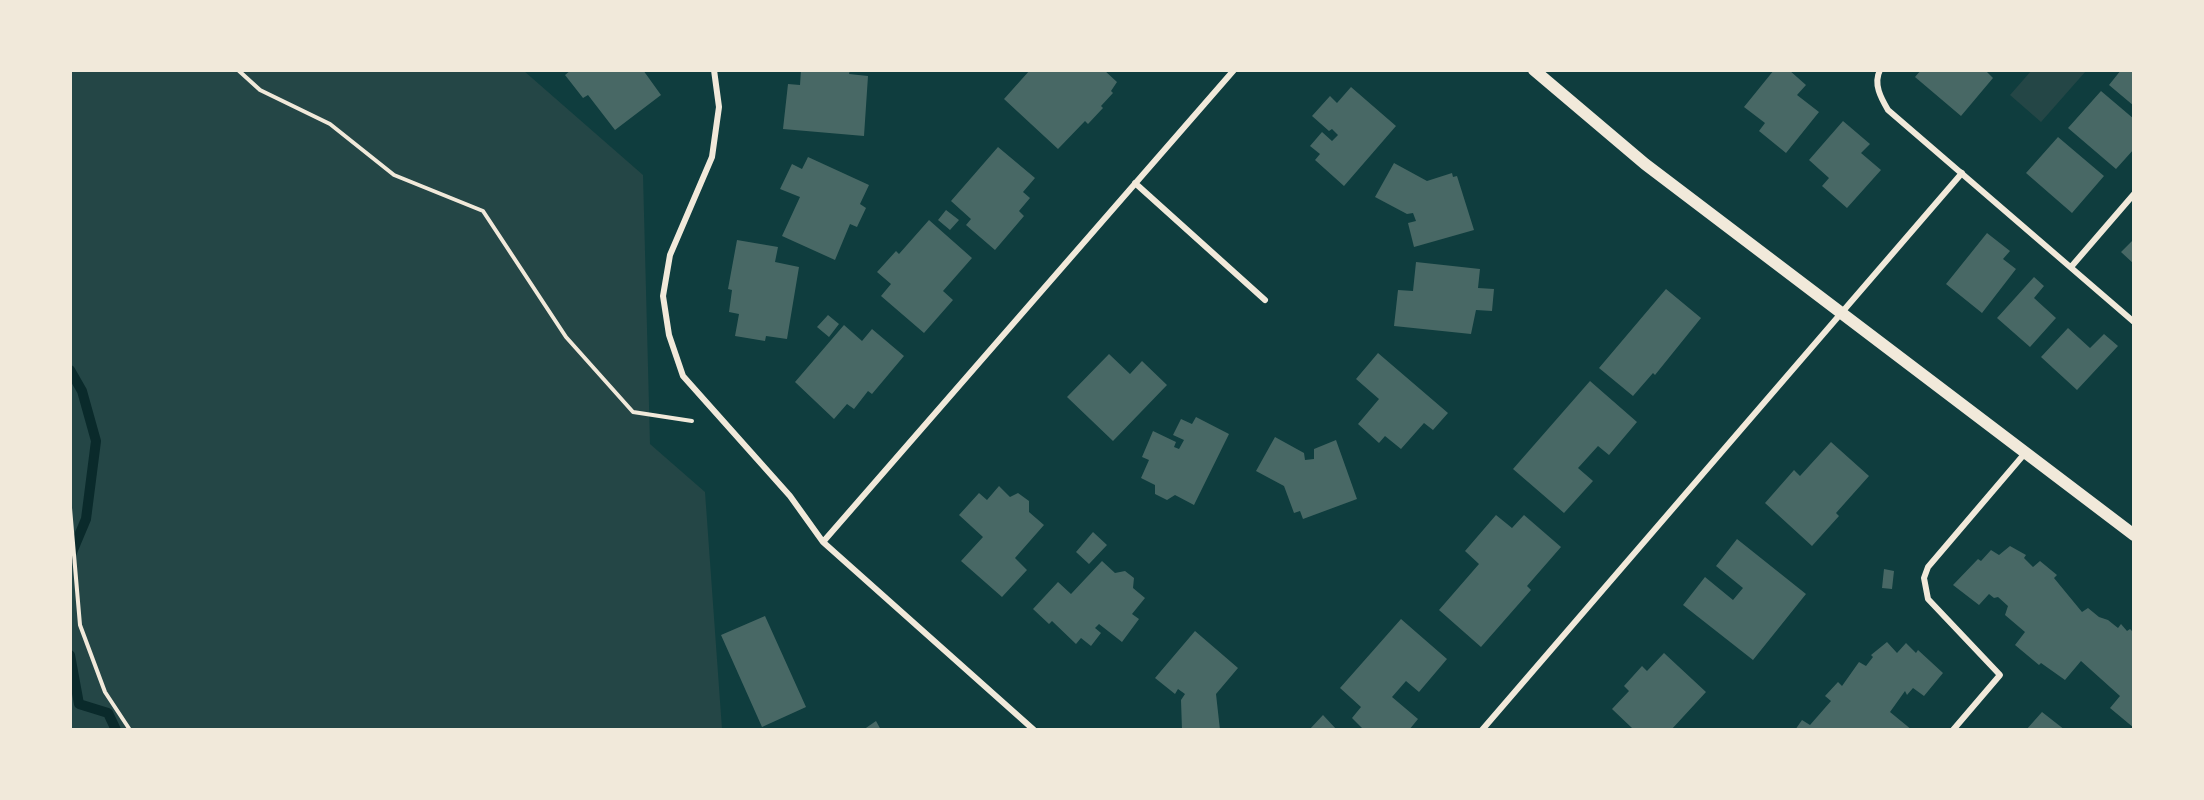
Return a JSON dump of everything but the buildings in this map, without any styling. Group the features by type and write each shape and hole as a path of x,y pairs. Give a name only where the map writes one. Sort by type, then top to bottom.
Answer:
{"main road":[{"path":"1534,70 1645,164 1843,312 2133,535"}],"street":[{"path":"714,70 719,107 712,157 670,255 663,296 669,335 683,376 790,496 823,542 1035,729"},
{"path":"823,542 1234,70"},
{"path":"1880,70 1878,94 1888,110 2133,322"},
{"path":"1482,729 1962,173"},
{"path":"1135,183 1265,300"},
{"path":"2071,267 2133,194"},
{"path":"1953,729 2000,675 1928,599 1924,578 1928,567 2026,452"}],"path":[{"path":"238,70 260,90 330,124 394,175 483,211 566,337 633,412 692,421"},
{"path":"70,508 80,625 105,692 129,729"}],"shaded area":[{"path":"70,71 524,71 643,175 650,444 705,492 722,729 71,729"},
{"path":"2031,71 2086,71 2041,122 2010,95"}],"waterway":[{"path":"70,370 82,391 96,441 86,519 70,557"},
{"path":"70,655 79,704 108,713 116,730"}]}
